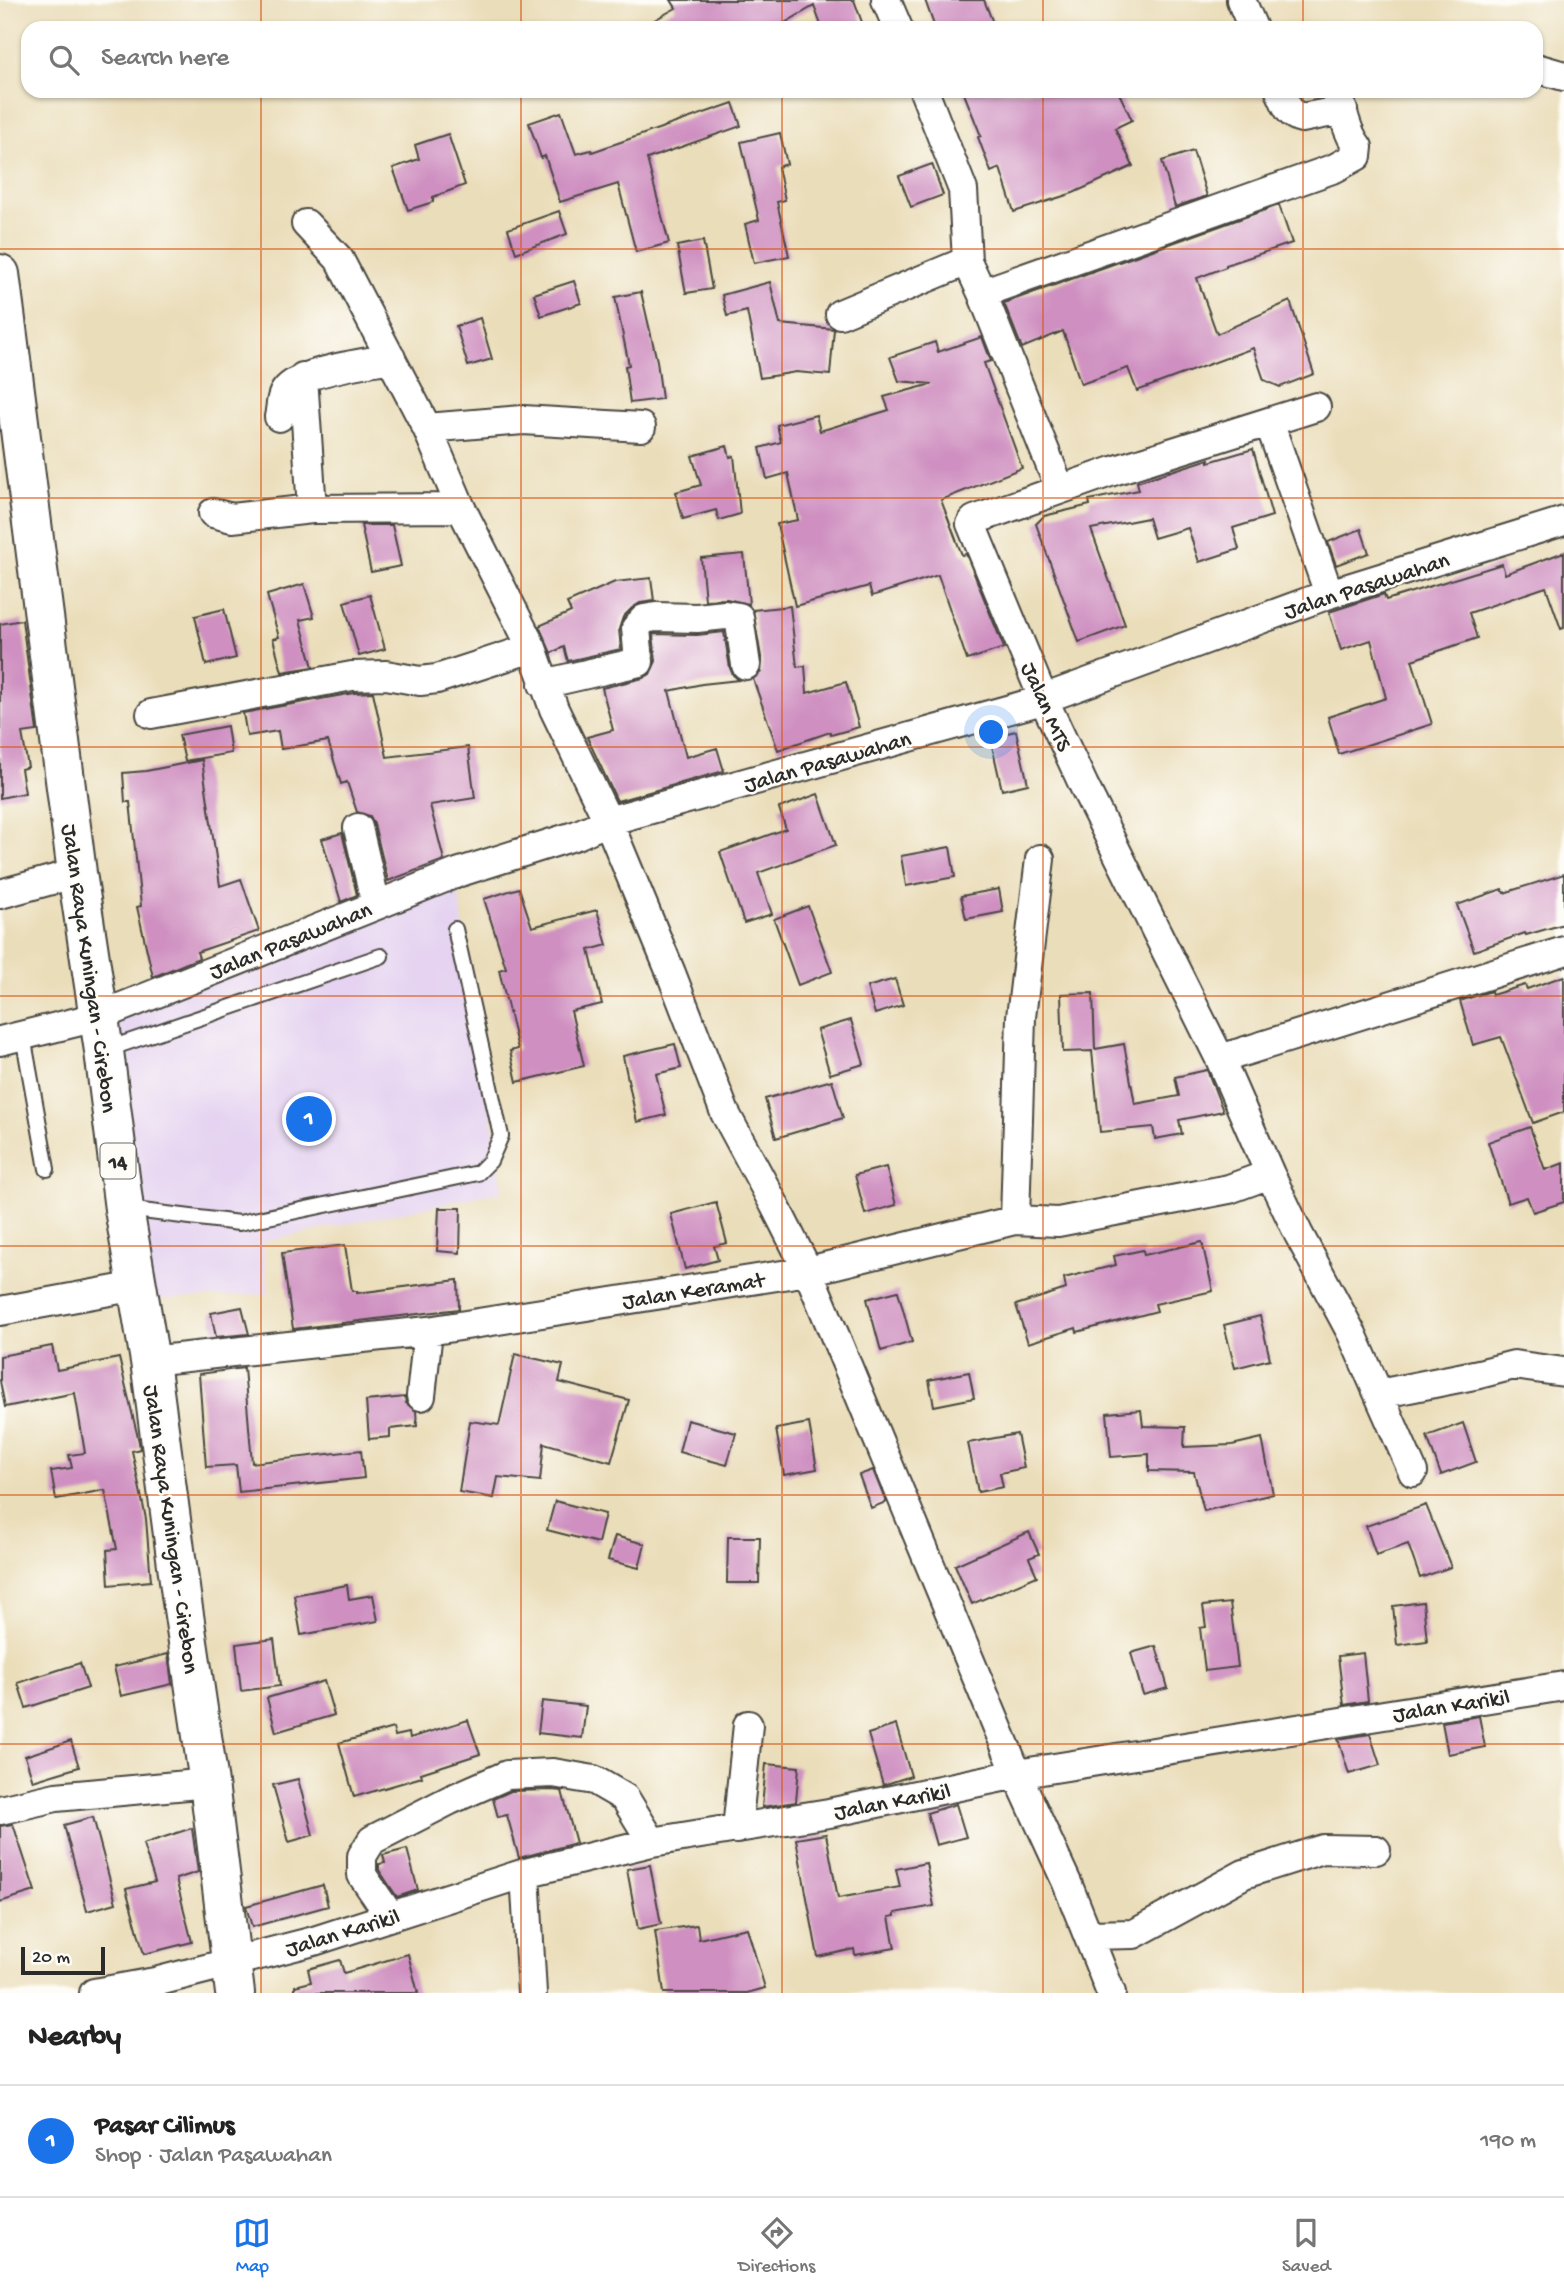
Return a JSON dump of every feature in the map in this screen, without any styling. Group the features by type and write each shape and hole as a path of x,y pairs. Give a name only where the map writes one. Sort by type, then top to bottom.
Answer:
{"highway":[{"name":"Jalan Raya Kuningan - Cirebon","path":"0,274 76,873 124,1209 150,1361 234,1978"}],"street":[{"path":"886,0 895,21"},
{"path":"1241,0 1249,21"},
{"path":"1543,70 1564,75"},
{"path":"927,98 944,141 947,156 963,190 967,261 1060,489"},
{"path":"982,293 1356,158 1358,147 1351,139 1341,100 1303,118 1290,112 1283,98"},
{"path":"306,224 339,259 427,428 461,508 532,648 543,684 608,821 666,960 725,1113 808,1271 1111,1993"},
{"path":"840,314 967,261"},
{"path":"279,417 283,393 303,377 391,358"},
{"path":"303,377 312,509"},
{"name":"Jalan MTS","path":"1316,407 1060,489 974,520 971,524 1043,698 1084,786 1220,1059 1298,1233 1352,1334 1413,1472"},
{"path":"427,428 523,420 641,427"},
{"path":"1269,422 1329,594"},
{"path":"213,513 232,518 312,509 461,508"},
{"name":"Jalan Pasawahan","path":"11,1038 101,1034 376,905 457,873 577,835 608,821 1043,698 1329,594 1564,521"},
{"path":"543,684 639,663 636,628 644,619 656,617 739,617 746,665"},
{"path":"151,714 352,676 386,675 420,681 437,679 532,648"},
{"path":"358,828 376,905"},
{"path":"1015,1220 1021,1017 1040,859"},
{"path":"0,894 76,873"},
{"path":"1220,1059 1564,951"},
{"name":"Jalan Keramat","path":"150,1361 428,1331 808,1271 1015,1220 1058,1222 1229,1189 1270,1174"},
{"path":"0,1311 137,1286"},
{"path":"421,1396 428,1331"},
{"path":"1379,1394 1514,1365 1564,1372"},
{"name":"Jalan Karikil","path":"94,1993 155,1982 234,1978 314,1941 390,1916 525,1873 652,1842 737,1829 1017,1774 1564,1686"},
{"path":"737,1829 748,1725"},
{"path":"390,1916 362,1875 362,1856 372,1840 450,1800 507,1775 553,1773 594,1780 625,1798 652,1842"},
{"path":"0,1810 56,1797 209,1783"},
{"path":"1088,1935 1134,1934 1244,1874 1323,1849 1376,1850"},
{"path":"525,1873 532,1993"}],"lane":[{"path":"124,1209 239,1223 478,1173 490,1161 501,1136 454,929"},
{"path":"101,1034 382,956"},
{"path":"11,1038 47,1170"}],"shaded area":[{"path":"456,876 503,1191 262,1242 269,1294 148,1300 113,1011"}],"building":[{"path":"671,0 854,0 862,21 819,21 814,6 788,21 653,21 676,8"},
{"path":"925,0 984,0 992,21 932,21"},
{"path":"966,98 1121,98 1132,120 1115,128 1133,166 1073,193 1014,212 1000,168 991,172 978,137 981,136"},
{"path":"733,103 741,126 647,159 669,243 636,252 618,184 560,202 545,156 541,158 529,123 561,112 576,154 591,150 592,152"},
{"path":"780,133 787,164 778,167 785,200 777,202 789,256 754,263 745,224 759,220 741,142"},
{"path":"448,134 465,185 433,197 433,202 408,210 393,168 419,159 415,145"},
{"path":"1193,151 1207,196 1175,207 1162,161"},
{"path":"932,164 943,195 911,207 899,176"},
{"path":"1279,205 1292,243 1226,265 1197,278 1217,334 1290,301 1314,374 1280,387 1264,380 1253,348 1137,391 1128,368 1081,384 1063,331 1022,348 1004,303"},
{"path":"559,211 567,234 516,253 508,229"},
{"path":"703,241 712,289 686,293 677,246"},
{"path":"574,281 581,303 541,316 534,294"},
{"path":"770,282 780,324 834,329 830,375 796,372 760,378 747,311 727,316 722,295"},
{"path":"641,292 657,361 662,399 630,403 625,366 629,365 615,297"},
{"path":"480,318 492,359 468,366 456,326"},
{"path":"982,337 991,361 984,363 1022,468 941,500 962,555 966,554 1004,648 967,660 938,575 872,596 869,586 795,606 777,524 798,520 788,473 767,479 760,448 781,442 777,425 816,415 820,431 889,410 884,397 932,384 899,381 890,357 935,342 938,352"},
{"path":"727,446 730,457 734,456 740,514 719,520 716,510 683,519 676,492 701,485 692,456"},
{"path":"1253,449 1272,516 1233,528 1239,549 1199,562 1188,528 1154,538 1148,518 1091,529 1125,625 1079,642 1036,524 1044,516 1090,505 1089,500 1139,490 1137,482 1209,459 1209,462"},
{"path":"361,525 392,525 401,566 371,572"},
{"path":"1361,529 1369,553 1336,565 1328,542"},
{"path":"1564,552 1564,628 1561,629 1546,587 1469,613 1477,638 1412,660 1432,724 1339,754 1328,717 1386,698 1371,640 1341,650 1329,612 1384,594 1386,600 1502,564 1505,574"},
{"path":"744,554 749,604 727,599 705,600 701,558"},
{"path":"651,578 654,601 640,603 623,617 619,629 621,649 568,661 564,647 551,653 539,626 571,612 567,603 615,582"},
{"path":"304,584 314,617 300,620 313,667 282,672 273,639 279,637 267,595"},
{"path":"370,595 385,649 359,656 344,602"},
{"path":"790,606 797,667 805,666 807,693 846,682 859,727 831,735 830,732 778,750 753,679 761,672 762,663 753,610"},
{"path":"224,609 236,658 206,665 195,616"},
{"path":"22,620 37,731 22,733 28,767 21,769 25,793 0,798 0,624"},
{"path":"724,632 730,668 739,680 669,691 686,757 717,748 724,771 617,801 587,737 613,730 602,688 650,674 656,661 653,634 697,635"},
{"path":"373,692 387,757 468,747 475,798 430,805 444,860 388,881 374,824 370,816 357,812 347,782 341,784 328,741 281,749 278,731 247,736 243,713"},
{"path":"227,726 231,753 185,761 179,735"},
{"path":"1016,731 1028,784 1002,790 990,737"},
{"path":"202,760 220,886 241,879 259,931 197,952 199,958 153,977 137,907 141,906 130,802 125,802 123,773"},
{"path":"818,794 836,845 758,873 772,914 744,923 720,852 786,829 779,808"},
{"path":"342,833 357,895 341,902 322,839"},
{"path":"950,847 955,877 906,886 901,856"},
{"path":"1564,874 1564,924 1526,935 1525,933 1474,951 1457,905 1502,889 1504,893"},
{"path":"519,888 532,927 597,910 607,945 589,950 602,1004 571,1011 584,1066 517,1082 510,1051 518,1049 499,970 506,968 484,899"},
{"path":"999,889 1003,912 966,919 961,896"},
{"path":"808,906 832,972 798,985 774,919"},
{"path":"1564,976 1564,1112 1533,1123 1501,1037 1473,1045 1460,1001 1491,991 1492,995 1525,985 1527,989"},
{"path":"895,979 903,1005 875,1014 867,987"},
{"path":"1093,993 1095,1049 1124,1044 1135,1104 1179,1096 1175,1077 1207,1070 1223,1111 1179,1120 1182,1134 1155,1139 1153,1127 1100,1132 1092,1051 1063,1052 1061,994"},
{"path":"851,1020 864,1064 830,1074 817,1030"},
{"path":"675,1044 681,1068 656,1074 666,1115 637,1122 623,1056"},
{"path":"832,1080 843,1118 776,1138 765,1099"},
{"path":"1530,1127 1545,1170 1564,1163 1564,1202 1533,1212 1527,1197 1508,1203 1488,1142"},
{"path":"886,1167 896,1205 865,1214 855,1175"},
{"path":"716,1202 727,1243 714,1246 718,1260 685,1269 671,1214"},
{"path":"439,1208 461,1208 460,1253 437,1251"},
{"path":"1202,1242 1213,1291 1155,1304 1157,1311 1077,1332 1076,1328 1028,1343 1016,1305 1066,1289 1064,1278 1116,1265 1114,1256 1143,1250 1144,1255"},
{"path":"345,1245 352,1291 357,1293 458,1280 459,1309 293,1329 282,1253"},
{"path":"898,1291 912,1342 881,1351 867,1299"},
{"path":"242,1307 249,1334 216,1337 211,1313"},
{"path":"1260,1316 1270,1359 1235,1368 1224,1325"},
{"path":"52,1346 57,1370 119,1358 139,1442 140,1449 132,1451 146,1519 151,1581 109,1585 107,1550 117,1549 105,1490 56,1499 51,1471 72,1468 69,1455 85,1453 75,1393 5,1407 0,1381 0,1356"},
{"path":"515,1354 563,1365 559,1382 629,1400 611,1462 544,1443 540,1481 498,1477 494,1498 459,1492 470,1421 499,1425"},
{"path":"244,1368 252,1463 361,1450 364,1478 239,1492 236,1465 206,1467 199,1374"},
{"path":"969,1372 974,1398 934,1406 929,1380"},
{"path":"405,1397 406,1403 416,1411 417,1426 390,1429 390,1437 369,1439 366,1401"},
{"path":"1141,1410 1143,1426 1185,1427 1184,1447 1232,1445 1262,1438 1273,1494 1204,1511 1194,1472 1149,1471 1149,1454 1111,1457 1107,1413"},
{"path":"687,1420 736,1433 727,1465 679,1452"},
{"path":"809,1423 817,1469 784,1475 776,1429"},
{"path":"1463,1423 1476,1462 1441,1475 1427,1436"},
{"path":"1017,1434 1024,1468 1000,1473 1003,1487 978,1492 968,1443"},
{"path":"873,1470 886,1502 871,1508 859,1475"},
{"path":"555,1501 605,1514 598,1543 547,1530"},
{"path":"1426,1505 1451,1567 1420,1578 1408,1544 1376,1555 1366,1526"},
{"path":"1029,1532 1039,1554 1029,1558 1037,1576 972,1604 955,1565"},
{"path":"615,1536 645,1544 639,1568 608,1560"},
{"path":"728,1537 760,1537 759,1583 727,1583"},
{"path":"347,1585 349,1599 373,1595 378,1621 301,1635 294,1595"},
{"path":"1423,1602 1427,1641 1397,1645 1393,1606"},
{"path":"1230,1603 1238,1667 1205,1671 1200,1628 1206,1627 1203,1606"},
{"path":"274,1639 280,1686 241,1691 236,1644"},
{"path":"1156,1646 1168,1688 1143,1695 1131,1653"},
{"path":"1363,1653 1368,1701 1344,1705 1338,1656"},
{"path":"168,1654 172,1684 121,1696 114,1667"},
{"path":"80,1663 88,1688 26,1708 18,1683"},
{"path":"324,1681 334,1715 276,1732 267,1698"},
{"path":"542,1701 586,1706 582,1738 538,1733"},
{"path":"1479,1716 1485,1747 1448,1754 1442,1722"},
{"path":"468,1720 480,1754 421,1773 422,1777 354,1797 339,1743 393,1728 395,1736 409,1733 410,1738"},
{"path":"896,1725 911,1776 883,1785 868,1734"},
{"path":"1370,1734 1380,1765 1349,1774 1338,1739"},
{"path":"71,1741 79,1767 33,1781 25,1756"},
{"path":"766,1764 799,1767 796,1802 762,1807"},
{"path":"298,1779 313,1835 289,1842 273,1785"},
{"path":"511,1791 562,1791 576,1843 519,1858 507,1815 498,1817 493,1799"},
{"path":"956,1804 966,1837 936,1845 927,1813"},
{"path":"93,1817 116,1903 87,1911 64,1825"},
{"path":"13,1824 35,1891 0,1902 0,1826"},
{"path":"192,1828 198,1872 176,1879 192,1942 144,1954 126,1889 155,1882 143,1844"},
{"path":"826,1834 838,1898 900,1887 896,1869 926,1863 934,1906 895,1913 895,1916 889,1917 895,1948 855,1955 854,1949 818,1957 796,1839"},
{"path":"407,1849 418,1890 397,1897 379,1870 379,1864 385,1863 383,1855"},
{"path":"650,1865 661,1924 638,1929 627,1869"},
{"path":"323,1885 328,1906 252,1927 246,1906"},
{"path":"697,1925 699,1939 747,1928 765,1988 747,1993 664,1993 655,1931"},
{"path":"408,1954 418,1993 295,1993 295,1986 311,1982 308,1969 340,1960 344,1973"}],"place":[{"name":"Pasar Cilimus","path":"309,1119"}]}
